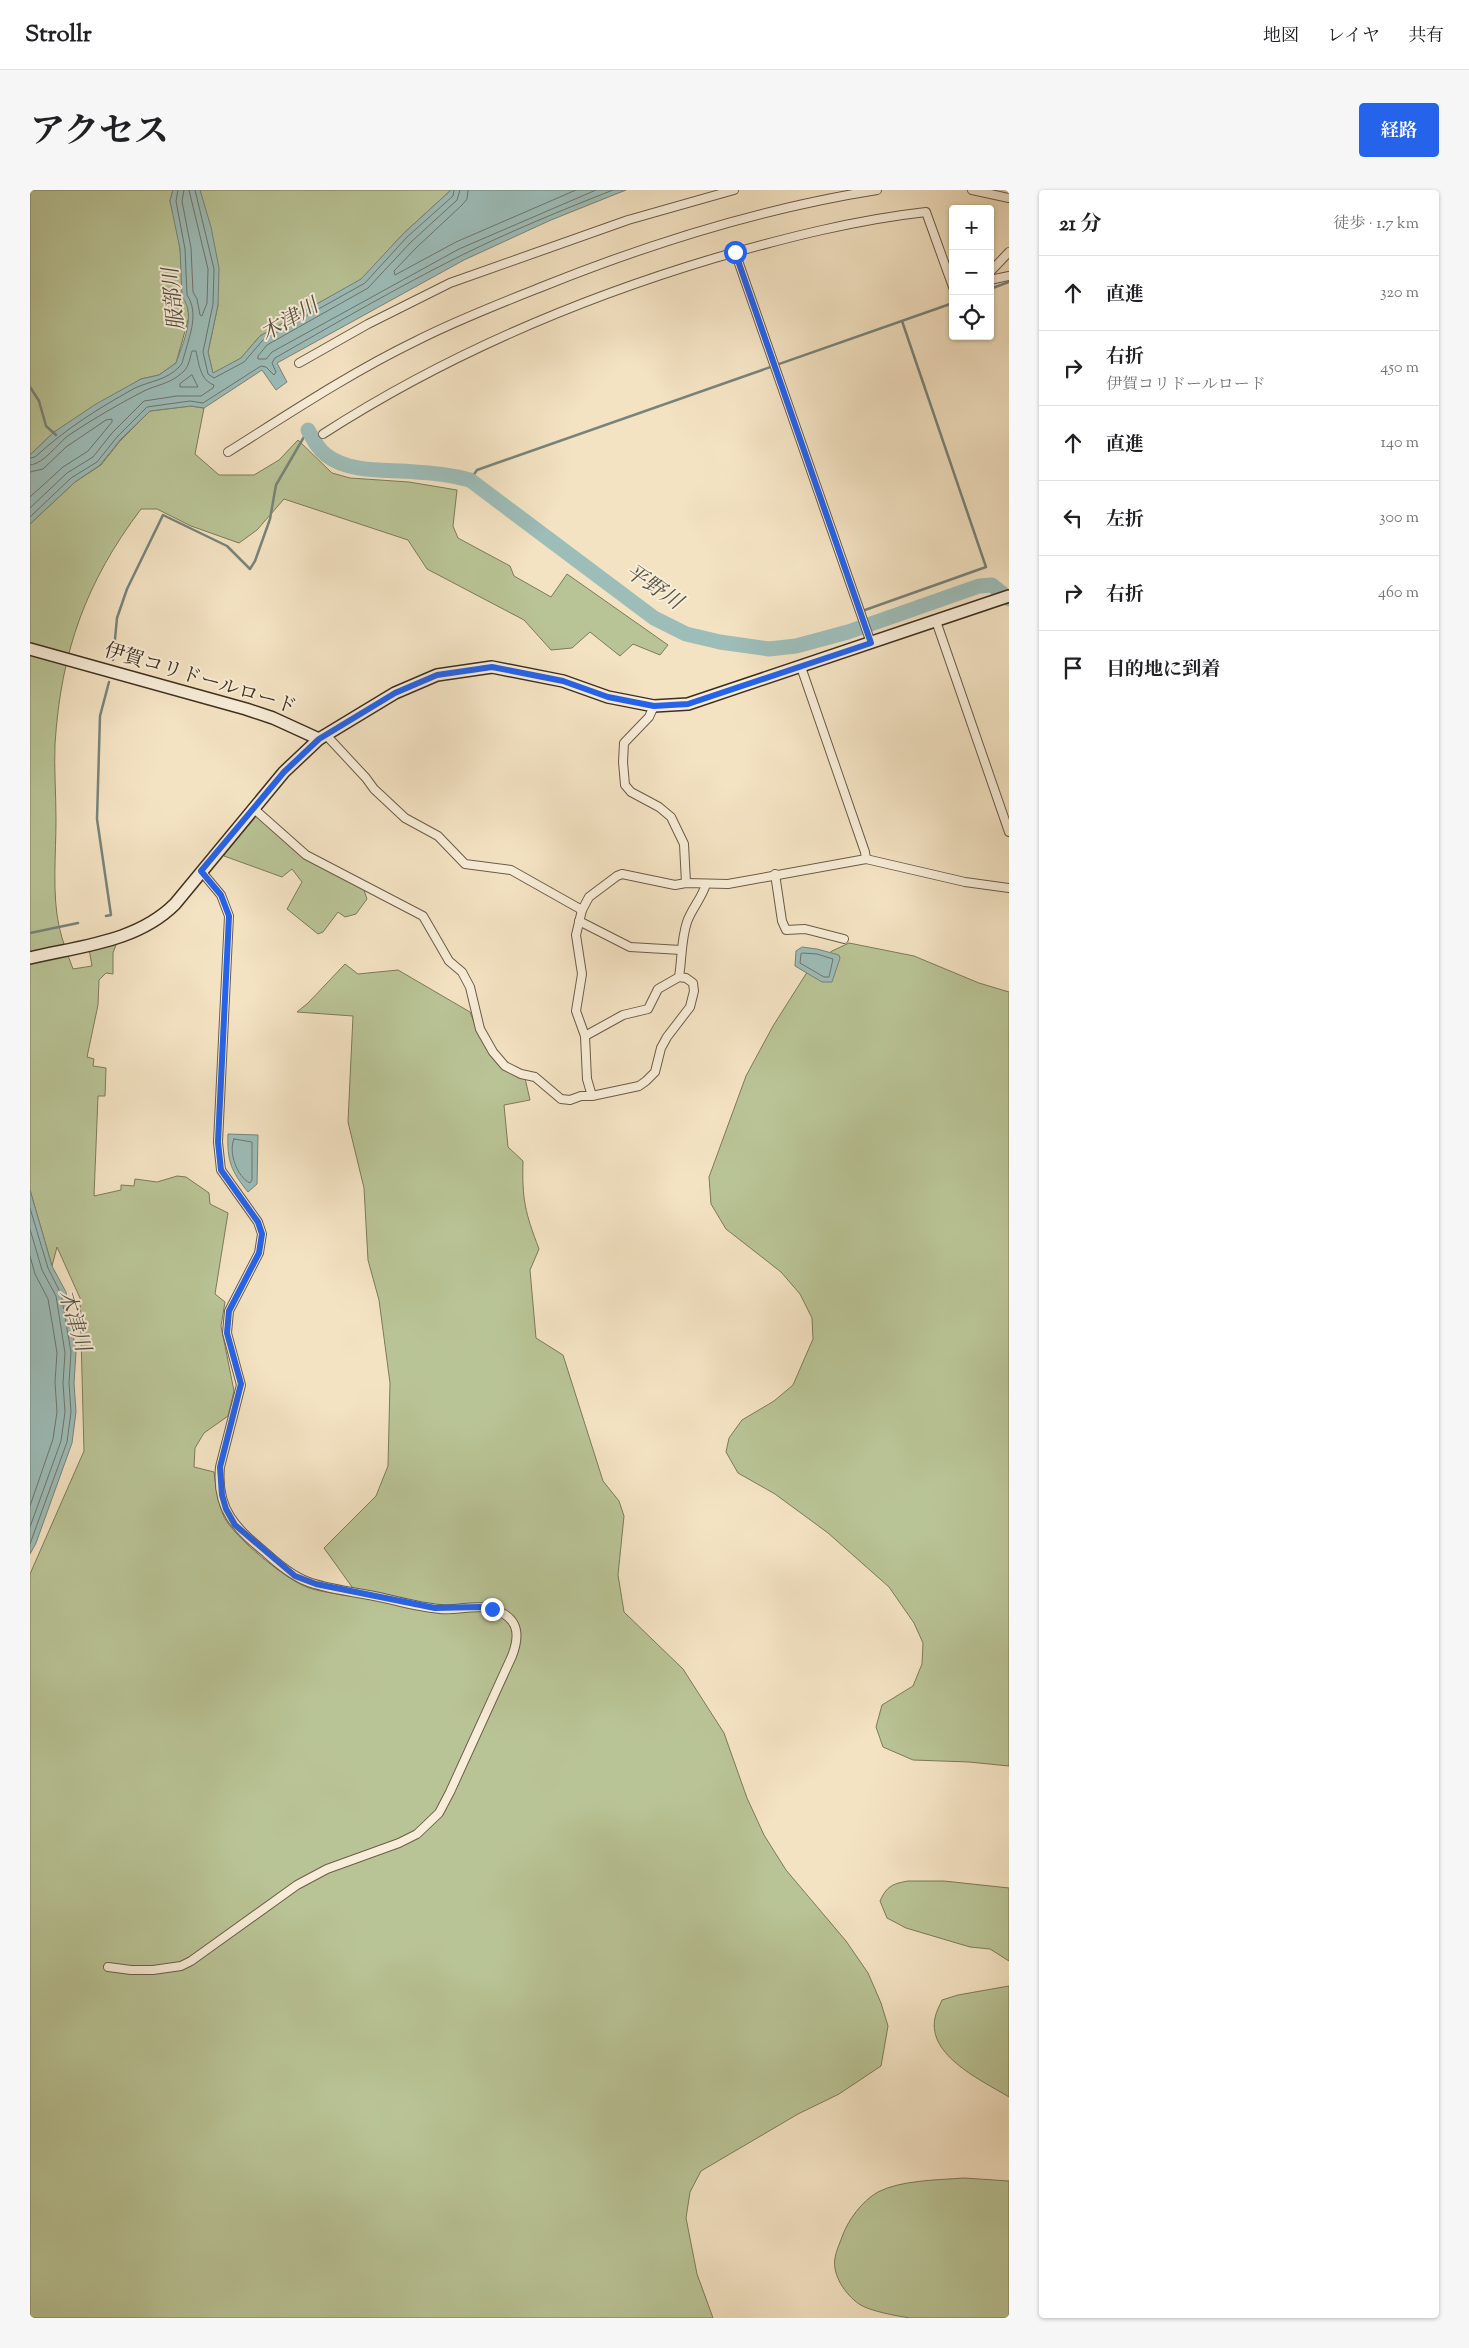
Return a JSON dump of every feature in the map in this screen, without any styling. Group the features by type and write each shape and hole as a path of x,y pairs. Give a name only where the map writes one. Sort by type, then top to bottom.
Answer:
{"street":[{"path":"299,363 368,324 450,283 628,220 734,190"},
{"path":"228,452 344,379 417,340 533,290 606,261 673,239 764,213 877,190"},
{"path":"972,190 1009,198"},
{"path":"323,434 356,413 438,367 535,323 656,276 793,236 885,216 926,212 949,277"},
{"path":"735,252 869,639"},
{"path":"994,268 1009,252"},
{"path":"994,279 1009,276"},
{"path":"30,958 139,930 160,918 175,904 284,772 322,737 395,693 437,675 492,667 563,681 608,697 654,706 688,704 801,668 869,639 936,621 1009,596"},
{"path":"936,621 1009,832"},
{"name":"伊賀コリドールロード","path":"30,649 246,709 322,737"},
{"path":"801,668 866,859"},
{"path":"654,706 649,717 624,743 625,782 631,792 659,807 671,817 684,844 686,883"},
{"path":"322,737 405,818 438,836 465,864 511,870 582,910"},
{"path":"253,808 306,855 423,916 449,961 462,972 470,987 480,1029 505,1066 521,1074 535,1077 562,1098 570,1100 581,1096 592,1096 639,1086 654,1072 661,1048 692,1003 693,983 686,978 679,977 658,989 648,1010 623,1015 586,1036"},
{"path":"592,1096 586,1079 586,1036 576,1011 582,974 576,936 582,910 589,897 622,874 675,885 686,883 738,883 775,874 866,859 965,882 1009,888"},
{"path":"108,1966 144,1971 181,1966 209,1950 297,1885 327,1869 410,1838 424,1828 439,1812 453,1785 512,1656 518,1634 514,1624 508,1618 492,1609 479,1607 435,1608 307,1581 280,1565 238,1529 226,1509 220,1480 220,1467 241,1384 227,1333 229,1311 259,1253 262,1234 258,1222 226,1180 219,1162 218,1142 229,916 221,895 201,871"},
{"path":"775,874 782,921 786,930 805,929 844,939"},
{"path":"679,977 681,950 687,922 704,893 706,884"},
{"path":"579,921 630,947 681,950"}],"green space":[{"path":"30,190 173,190 170,201 177,227 189,317 176,363 159,375 141,379 54,432 30,455"},
{"path":"200,190 451,190 403,234 362,279 260,336 241,358 213,374 208,352 218,305"},
{"path":"191,406 204,408 195,454 219,475 254,475 279,460 298,440 332,473 350,478 409,482 457,490 453,526 458,538 510,566 514,576 551,597 567,574 668,645 660,655 633,644 620,656 590,632 572,648 551,650 524,620 427,569 408,540 284,499 257,530 239,543 191,526 157,509 141,509 105,563 91,591 70,648 63,678 55,744 55,887 59,926 73,969 92,966 89,949 117,942 113,953 113,974 106,973 99,980 98,1005 87,1057 94,1059 93,1066 106,1068 105,1096 98,1096 94,1196 121,1190 121,1185 134,1186 135,1179 157,1182 177,1176 186,1177 209,1193 210,1204 228,1213 215,1294 225,1302 221,1326 234,1391 228,1416 204,1433 195,1448 194,1467 214,1472 222,1512 238,1536 275,1568 299,1584 324,1592 350,1596 352,1587 324,1548 376,1496 388,1466 390,1383 379,1300 368,1260 364,1188 348,1122 353,1016 297,1012 345,964 358,974 398,970 470,1012 477,1030 492,1054 525,1078 530,1100 504,1105 508,1147 523,1161 525,1206 539,1249 530,1270 536,1338 563,1355 603,1481 619,1501 624,1516 618,1575 624,1612 683,1669 724,1733 747,1798 764,1835 786,1870 846,1941 868,1973 881,2003 888,2026 881,2066 839,2094 798,2114 701,2171 690,2192 686,2218 697,2274 713,2318 30,2318 30,1574 84,1451 80,1298 57,1247 52,1266 30,1190 30,524 75,482 101,465 120,441 150,411"},
{"path":"252,815 257,815 304,856 363,887 367,899 356,914 345,917 338,912 323,932 318,934 287,909 302,882 292,869 282,877 224,856 223,850"},
{"path":"849,943 914,956 979,983 1009,992 1009,1766 913,1760 883,1747 876,1727 882,1705 913,1686 922,1664 923,1643 914,1623 889,1587 828,1533 775,1494 738,1473 726,1452 729,1438 742,1420 774,1401 793,1385 813,1339 812,1318 800,1294 781,1272 726,1229 711,1204 709,1177 746,1076 773,1026 811,966 832,951"},
{"path":"908,1881 944,1881 1009,1888 1009,1961 990,1949 970,1947 906,1928 887,1918 880,1901 891,1886"},
{"path":"1009,1986 1009,2097 972,2075 948,2055 940,2044 935,2032 935,2018 942,2000 958,1995"},
{"path":"964,2178 1009,2181 1009,2318 910,2318 869,2309 854,2300 841,2284 836,2271 835,2258 845,2231 861,2206 878,2192 897,2185 920,2181"}],"water":[{"name":"木津川","path":"173,190 200,190 211,227 219,268 218,305 208,352 213,373 241,358 260,336 361,279 403,234 451,190 626,190 551,220 464,260 277,363 287,382 276,390 262,370 204,408 191,406 150,411 120,440 100,465 75,482 30,524 30,455 54,432 96,404 141,379 159,375 176,363 187,330 188,312 182,297 180,249 170,201"},
{"path":"802,947 839,955 840,958 832,982 822,982 795,966 796,951"},
{"path":"228,1134 258,1135 257,1184 248,1192 231,1165 228,1152"},
{"path":"30,1190 52,1266 66,1292 76,1352 74,1383 76,1412 72,1443 36,1543 30,1554"}],"waterway":[{"path":"994,288 1009,282"},
{"path":"470,480 477,470 949,304"},
{"path":"865,610 986,567 902,321"},
{"path":"30,387 39,401 46,426 56,435"},
{"path":"113,660 117,618 127,589 163,515 227,546 250,569 255,561 270,519 276,485 308,430"},
{"name":"平野川","path":"308,430 323,453 347,465 358,468 436,474 470,480 654,618 686,634 720,642 769,649 796,646 848,632 979,586 992,585 1009,599"},
{"path":"106,916 111,915 97,819 100,716 109,682"},
{"path":"30,933 78,923"}],"route":[{"path":"492,1609 485,1607 435,1608 307,1581 295,1576 280,1565 238,1529 226,1509 219,1474 227,1436 241,1391 241,1384 227,1333 227,1324 231,1305 259,1253 262,1234 258,1222 226,1180 219,1162 218,1142 229,916 227,906 221,895 201,871 284,772 319,739 395,693 437,675 492,667 563,681 608,697 654,706 688,704 801,668 871,643 818,496 735,252"}],"water label":[{"name":"服部川","path":"175,299"}]}
